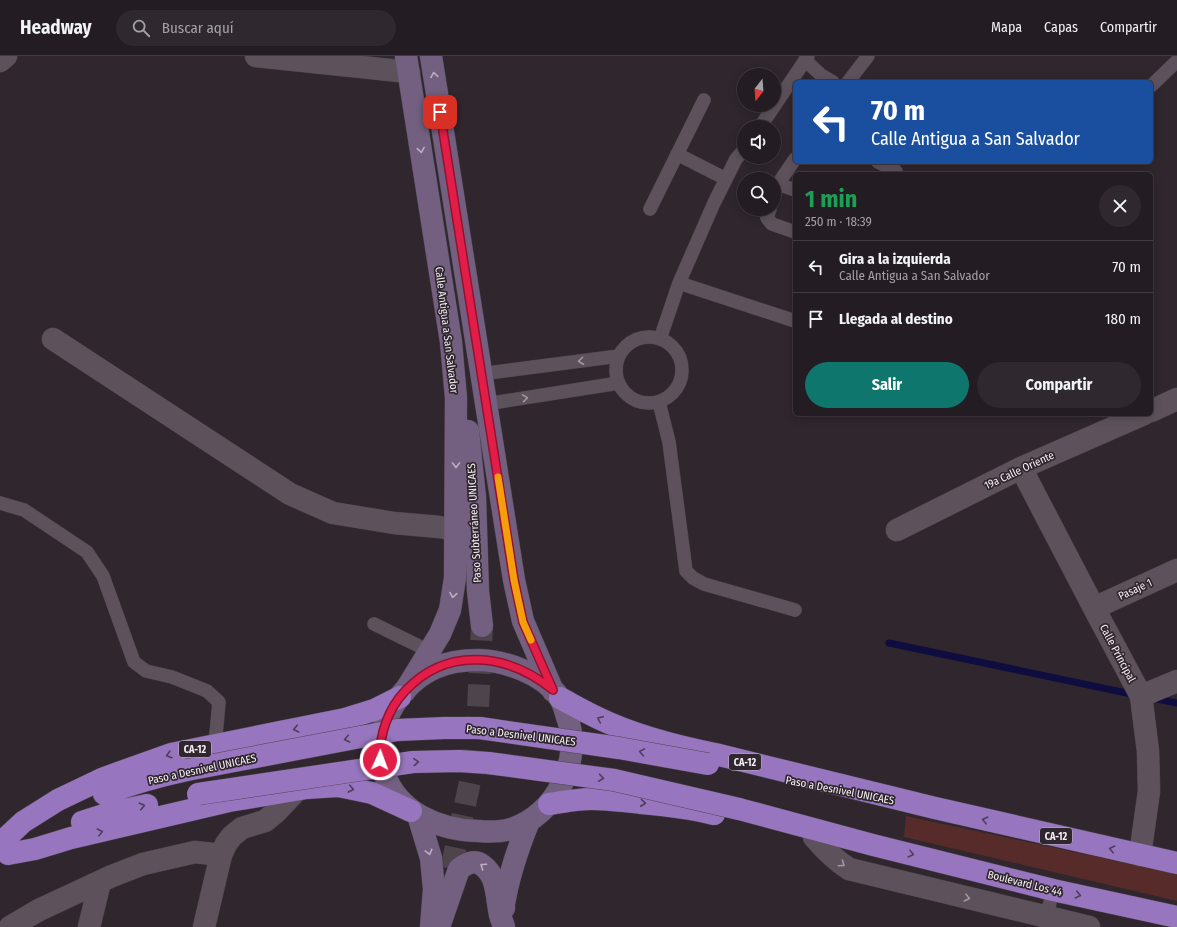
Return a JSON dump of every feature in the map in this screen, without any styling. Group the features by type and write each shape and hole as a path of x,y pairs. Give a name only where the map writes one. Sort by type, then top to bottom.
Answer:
{"highway":[{"name":"CA-12","path":"4,848 23,822 58,800 104,778 171,754 345,719 374,710 402,694"},
{"name":"CA-12","path":"557,694 598,719 640,736 690,750 715,754 935,808 1177,863"},
{"name":"Paso a Desnivel UNICAES","path":"4,848 37,822 94,797 128,785 165,774 397,730 480,728 619,748 935,808"},
{"path":"215,745 229,801"},
{"path":"4,848 110,813 198,794 413,762 459,761 488,763 614,780 739,809 873,845"},
{"path":"4,848 35,849 71,838 229,801 308,788 338,786 372,793 414,813"},
{"path":"549,804 592,799 668,805 700,810 814,837 873,845"},
{"name":"Boulevard Los 44","path":"873,845 1053,890 1177,918"}],"main road":[{"path":"414,813 443,826 461,830 492,832 511,829 529,820 549,804 554,798 562,783 572,754 570,726 557,694 523,622 514,580 480,374 431,56"},
{"name":"Calle Antigua a San Salvador","path":"407,64 450,342 456,398 455,578 450,610 440,634 392,710 383,730 381,745 380,760 387,780 398,798 414,813"},
{"name":"Paso Subterráneo UNICAES","path":"456,398 468,428 475,497 478,591 482,626"},
{"path":"402,694 416,681 435,668 449,663 487,660 513,666 534,676 557,694"},
{"path":"414,813 431,858 434,889 431,927"},
{"path":"506,927 504,904 506,891 518,848 529,820"},
{"path":"439,927 459,868 466,863 478,862 488,868 493,877 498,898 500,916 506,927"},
{"path":"436,927 451,869"}],"street":[{"path":"0,61 6,56"},
{"path":"256,56 407,64"},
{"path":"53,339 290,494 333,513 394,523 456,530"},
{"path":"1153,410 1177,399"},
{"name":"19a Calle Oriente","path":"898,530 1021,468 1139,416"},
{"name":"Calle Principal","path":"1021,468 1141,696 1148,751 1149,791 1140,855"},
{"name":"Pasaje 1","path":"1094,608 1177,570"},
{"path":"1141,696 1177,681"},
{"path":"204,927 221,855 226,844 232,836 242,828 265,821 276,812 296,790"},
{"path":"814,837 825,850 849,869 1045,922 1089,927"},
{"path":"10,927 38,910 142,864 195,852 221,855"},
{"path":"89,927 100,882"}],"lane":[{"path":"850,80 868,56"},
{"path":"765,120 807,58 821,75 830,80"},
{"path":"1153,84 1177,61"},
{"path":"650,209 704,100"},
{"path":"677,154 726,179"},
{"path":"660,339 679,283 714,203 737,158"},
{"path":"781,180 793,162"},
{"path":"882,164 895,170 896,172"},
{"path":"781,185 793,189"},
{"path":"768,216 767,218 772,224 793,231"},
{"path":"679,283 793,320"},
{"path":"650,337 660,339 675,349 680,357 682,376 680,384 667,398 659,402 640,402 631,398 624,392 619,383 616,374 619,356 632,342 641,338 650,337"},
{"path":"480,374 619,356"},
{"path":"486,404 619,383"},
{"path":"659,402 669,442 686,571 693,578 704,584 794,610"},
{"path":"0,503 24,510 87,552 103,576 134,662 146,671 172,677 207,691 219,702 215,745"},
{"path":"374,624 429,651 449,663"},
{"path":"1045,922 1053,890"}],"shaded area":[{"path":"906,816 1177,874 1177,901 904,837"}],"waterway":[{"path":"889,643 1136,695"},
{"path":"1152,698 1177,703"}],"tunnel":[{"path":"451,869 471,777 478,708 482,626"}],"slow traffic":[{"path":"498,477 514,580 523,622 531,640"}],"route":[{"path":"380,760 381,738 388,716 400,697 410,686 435,668 464,660 487,660 513,666 534,676 553,690 523,622 514,580 480,374 440,112"}]}
